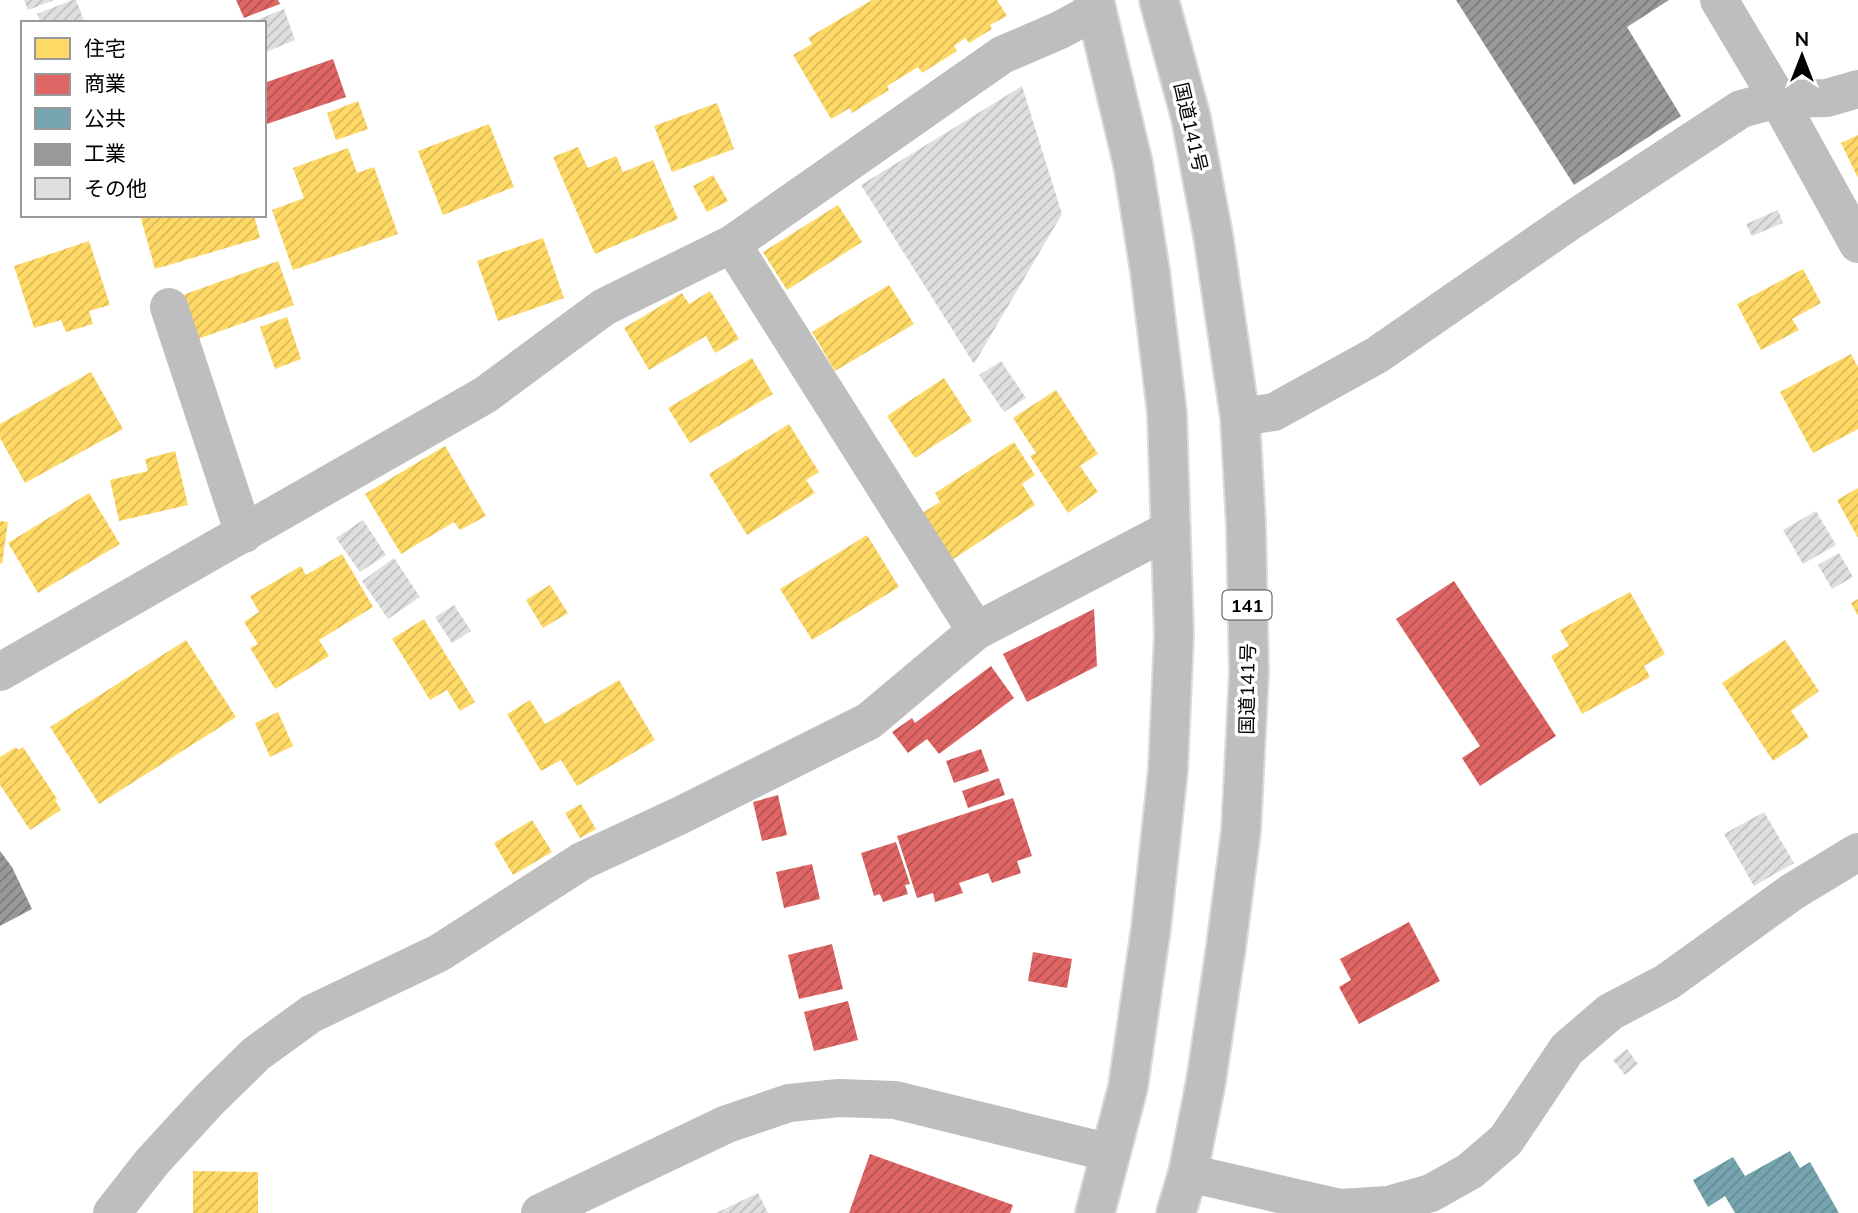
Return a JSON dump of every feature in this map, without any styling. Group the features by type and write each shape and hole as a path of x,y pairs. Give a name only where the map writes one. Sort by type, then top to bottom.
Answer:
{"main road":[{"name":"国道141号","path":"1159,0 1191,118 1213,235 1240,417 1246,525 1249,673 1241,831 1206,1081 1188,1173 1176,1213"},
{"path":"1719,0 1779,99 1858,244"},
{"path":"0,672 485,396 604,307 732,244 1002,55 1060,30 1095,5 1133,164 1150,271 1167,413 1174,635 1168,770 1151,928 1128,1087 1095,1213"},
{"path":"1240,417 1274,412 1377,355 1560,228 1741,109 1779,99 1827,98 1858,89"},
{"path":"732,244 976,631"},
{"path":"169,307 244,534"},
{"path":"111,1213 152,1162 210,1099 256,1054 311,1014 439,953 582,861 869,721 976,631 1171,529"},
{"path":"1188,1173 1340,1208 1411,1206 1470,1171 1506,1140 1567,1049 1610,1012 1667,982 1792,892 1858,852"},
{"path":"540,1213 727,1124 789,1102 839,1098 895,1100 1111,1153"}],"building: 住宅":[{"path":"872,0 997,0 1007,16 990,25 992,29 969,43 965,38 954,46 957,51 922,73 918,67 887,86 889,90 852,113 850,108 831,119 793,55 812,44 808,38"},
{"path":"358,101 368,129 336,140 327,113"},
{"path":"717,103 734,149 672,172 654,126"},
{"path":"489,124 514,187 443,215 418,151"},
{"path":"1858,135 1858,178 1841,143"},
{"path":"578,147 588,168 616,156 623,172 653,160 678,219 595,254 553,157"},
{"path":"348,148 357,173 374,167 398,234 293,270 272,210 304,198 293,168"},
{"path":"713,175 728,201 707,212 693,186"},
{"path":"838,205 862,242 787,290 763,252"},
{"path":"141,217 255,217 260,238 155,269"},
{"path":"543,238 564,298 498,321 477,261"},
{"path":"89,241 110,305 89,311 93,324 66,332 61,320 34,328 14,266"},
{"path":"278,261 294,305 195,340 180,296"},
{"path":"1803,269 1821,303 1792,319 1799,330 1761,350 1737,304"},
{"path":"889,285 914,324 835,371 812,332"},
{"path":"710,291 739,339 715,353 706,336 649,370 624,328 682,293 689,304"},
{"path":"287,317 301,359 275,369 260,327"},
{"path":"1851,354 1858,367 1858,429 1813,453 1780,392"},
{"path":"752,358 773,394 690,443 668,408"},
{"path":"91,372 123,429 25,483 0,438 0,424"},
{"path":"944,378 972,421 915,458 887,416"},
{"path":"1056,390 1098,454 1080,466 1098,492 1068,513 1030,456 1036,453 1013,418"},
{"path":"789,424 819,472 806,480 815,493 747,535 709,474"},
{"path":"1014,442 1035,475 1022,484 1035,505 952,560 922,513 940,502 935,493"},
{"path":"445,446 486,516 460,530 454,522 401,554 365,494"},
{"path":"175,451 188,505 119,521 110,480 148,471 145,459"},
{"path":"1858,488 1858,538 1837,500"},
{"path":"89,493 120,544 38,593 8,543"},
{"path":"0,521 8,522 2,564 0,563"},
{"path":"867,535 899,587 812,640 780,589"},
{"path":"342,554 373,607 319,640 329,656 275,689 250,648 258,644 244,622 259,612 250,596 301,566 306,575"},
{"path":"550,585 568,613 543,628 526,600"},
{"path":"1630,592 1665,654 1644,666 1650,677 1582,714 1551,656 1569,646 1560,630"},
{"path":"1858,599 1858,616 1851,603"},
{"path":"424,619 475,702 460,711 447,690 430,700 392,639"},
{"path":"186,640 236,717 99,804 50,727"},
{"path":"1785,640 1819,691 1791,711 1809,737 1773,761 1722,683"},
{"path":"619,680 655,740 577,786 561,760 541,771 507,714 530,700 545,724"},
{"path":"278,712 293,746 270,757 255,723"},
{"path":"16,747 18,750 23,747 57,799 55,800 61,810 30,830 0,785 0,757"},
{"path":"581,804 596,829 580,838 565,813"},
{"path":"532,820 552,852 513,875 494,843"},
{"path":"193,1171 258,1172 258,1213 193,1213"}],"building: 商業":[{"path":"236,0 278,0 280,4 244,18"},
{"path":"333,59 346,97 266,124 266,82"},
{"path":"1454,581 1556,736 1480,786 1462,758 1480,746 1396,619"},
{"path":"1094,609 1097,666 1027,702 1003,654"},
{"path":"991,666 1014,698 939,754 927,739 908,753 892,732 912,718 915,723"},
{"path":"981,749 989,771 954,783 946,761"},
{"path":"999,778 1005,795 968,808 962,791"},
{"path":"778,795 787,835 762,841 753,802"},
{"path":"1013,798 1032,856 1017,861 1021,873 992,883 988,873 959,883 963,893 935,902 933,893 917,898 897,836"},
{"path":"896,842 910,884 905,885 908,894 883,902 880,894 874,896 861,853"},
{"path":"812,864 820,899 784,908 776,872"},
{"path":"1409,922 1440,981 1359,1024 1339,987 1351,980 1340,959"},
{"path":"832,944 843,989 799,999 788,955"},
{"path":"1033,952 1072,959 1067,988 1028,981"},
{"path":"848,1001 858,1040 814,1051 804,1012"},
{"path":"870,1154 1013,1205 1010,1213 849,1213"}],"building: 公共":[{"path":"1790,1151 1800,1168 1810,1162 1839,1213 1735,1213 1725,1196 1708,1207 1693,1180 1733,1157 1745,1176"}],"building: 工業":[{"path":"1456,0 1669,0 1627,27 1681,116 1574,185"},
{"path":"0,851 12,867 32,909 0,926"}],"building: その他":[{"path":"24,0 54,0 28,10"},
{"path":"76,0 84,21 40,21 37,14"},
{"path":"284,9 295,40 266,52 266,21 255,21"},
{"path":"1022,86 1062,214 974,364 861,185"},
{"path":"1778,210 1783,223 1752,236 1746,224"},
{"path":"1001,361 1026,398 1004,412 979,375"},
{"path":"1816,511 1836,545 1803,564 1783,530"},
{"path":"363,520 386,555 360,572 336,538"},
{"path":"1839,553 1853,577 1832,589 1818,565"},
{"path":"394,558 420,597 388,619 362,581"},
{"path":"454,605 471,631 452,643 435,617"},
{"path":"1764,812 1794,863 1754,886 1724,834"},
{"path":"1627,1049 1638,1064 1625,1075 1613,1060"},
{"path":"758,1193 768,1213 716,1213"}]}
